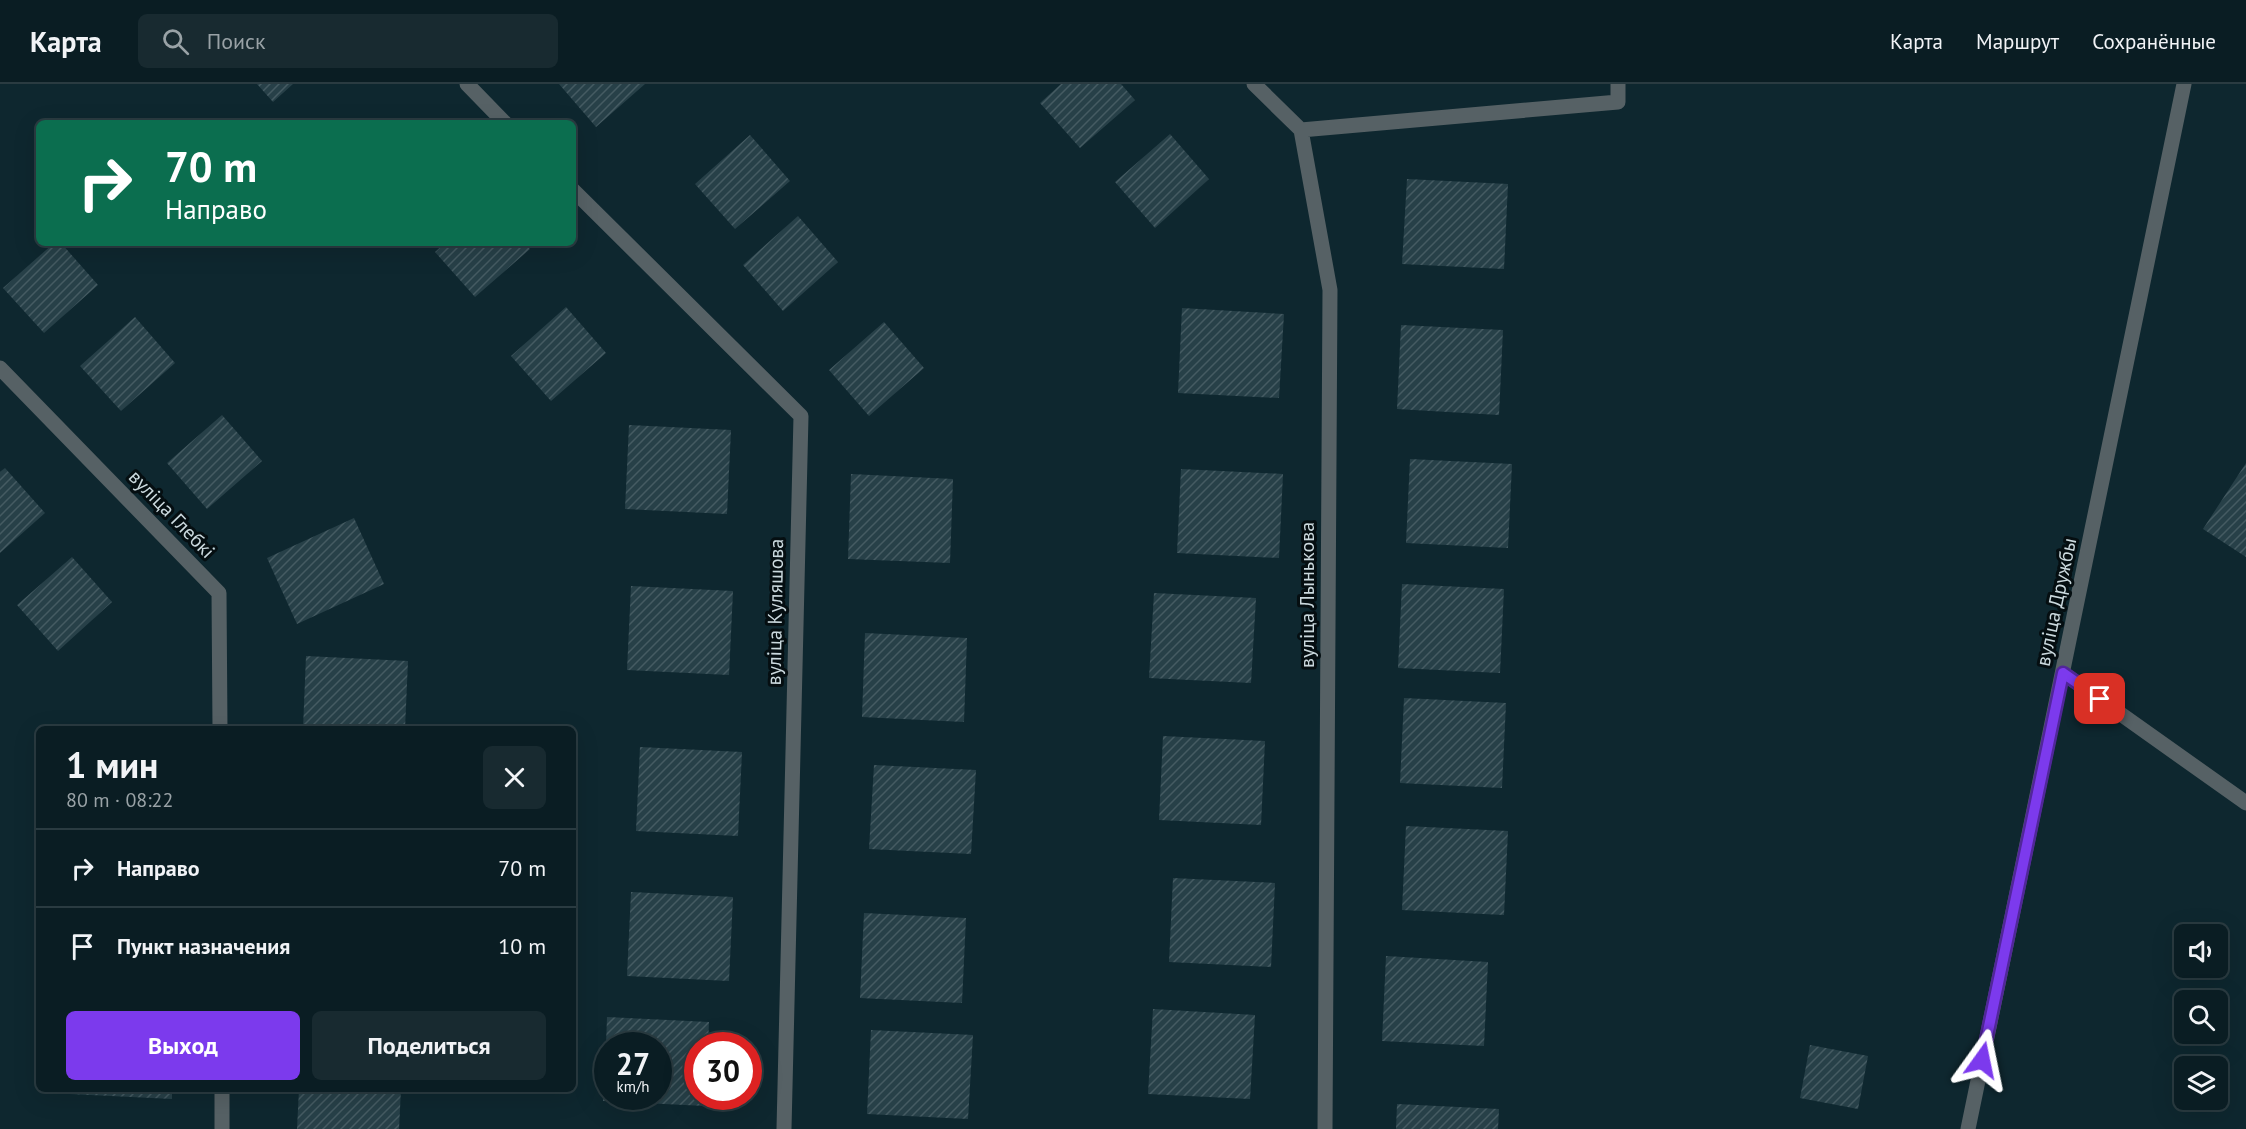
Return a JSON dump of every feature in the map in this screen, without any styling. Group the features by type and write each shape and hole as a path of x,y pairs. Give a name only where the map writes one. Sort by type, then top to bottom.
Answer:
{"street":[{"path":"467,84 502,120"},
{"path":"1254,84 1301,130 1618,102 1618,84"},
{"name":"вуліца Дружбы","path":"1968,1129 2184,84"},
{"name":"вуліца Лынькова","path":"1301,130 1330,290 1325,1129"},
{"name":"вуліца Куляшова","path":"576,193 801,417 784,1129"},
{"name":"вуліца Глебкі","path":"0,368 219,592 220,726"},
{"path":"2063,673 2246,803"},
{"path":"222,1092 222,1129"}],"building":[{"path":"257,84 293,84 273,102"},
{"path":"559,84 645,84 596,127"},
{"path":"1061,84 1121,84 1135,100 1080,148 1040,103"},
{"path":"1170,134 1209,179 1155,228 1115,182"},
{"path":"750,135 790,181 735,229 695,184"},
{"path":"1407,179 1508,184 1504,269 1402,264"},
{"path":"798,216 838,262 783,311 743,265"},
{"path":"51,246 64,246 98,285 44,333 3,288"},
{"path":"442,246 527,246 530,249 475,297 435,252"},
{"path":"566,307 606,353 551,401 511,356"},
{"path":"1182,308 1284,314 1279,398 1178,393"},
{"path":"135,317 175,363 121,411 80,366"},
{"path":"884,322 924,368 869,416 829,370"},
{"path":"1401,325 1503,330 1499,415 1397,409"},
{"path":"222,415 262,461 207,509 167,463"},
{"path":"629,425 731,430 727,514 625,509"},
{"path":"1410,459 1512,464 1508,548 1406,543"},
{"path":"2246,463 2246,557 2203,529"},
{"path":"5,468 45,513 0,553 0,472"},
{"path":"1181,469 1283,474 1279,558 1177,553"},
{"path":"851,474 953,479 950,563 848,559"},
{"path":"354,518 384,584 297,624 267,558"},
{"path":"72,557 112,602 58,651 17,605"},
{"path":"1402,584 1504,589 1500,673 1398,668"},
{"path":"631,586 733,591 729,675 627,670"},
{"path":"1154,593 1256,598 1251,683 1149,678"},
{"path":"865,633 967,638 964,722 862,717"},
{"path":"306,656 408,661 405,726 303,726"},
{"path":"1404,698 1506,703 1502,788 1400,783"},
{"path":"1163,736 1265,741 1261,825 1159,820"},
{"path":"640,747 742,752 738,836 636,831"},
{"path":"874,765 976,770 971,854 869,849"},
{"path":"1406,826 1508,831 1504,915 1402,910"},
{"path":"1173,878 1275,883 1271,967 1169,962"},
{"path":"631,892 733,897 729,981 627,976"},
{"path":"864,913 966,918 962,1003 860,998"},
{"path":"1386,956 1488,962 1484,1046 1382,1041"},
{"path":"1153,1009 1255,1015 1250,1099 1148,1094"},
{"path":"607,1017 709,1022 709,1032 684,1032 684,1105 672,1104 672,1032 606,1032"},
{"path":"871,1030 973,1035 968,1119 867,1114"},
{"path":"1810,1045 1868,1056 1858,1109 1800,1098"},
{"path":"70,1092 172,1092 172,1099 70,1094"},
{"path":"299,1092 401,1092 399,1129 297,1129"},
{"path":"1397,1104 1499,1109 1498,1129 1396,1129"}],"route":[{"path":"1982,1060 2063,673 2100,699"}]}
